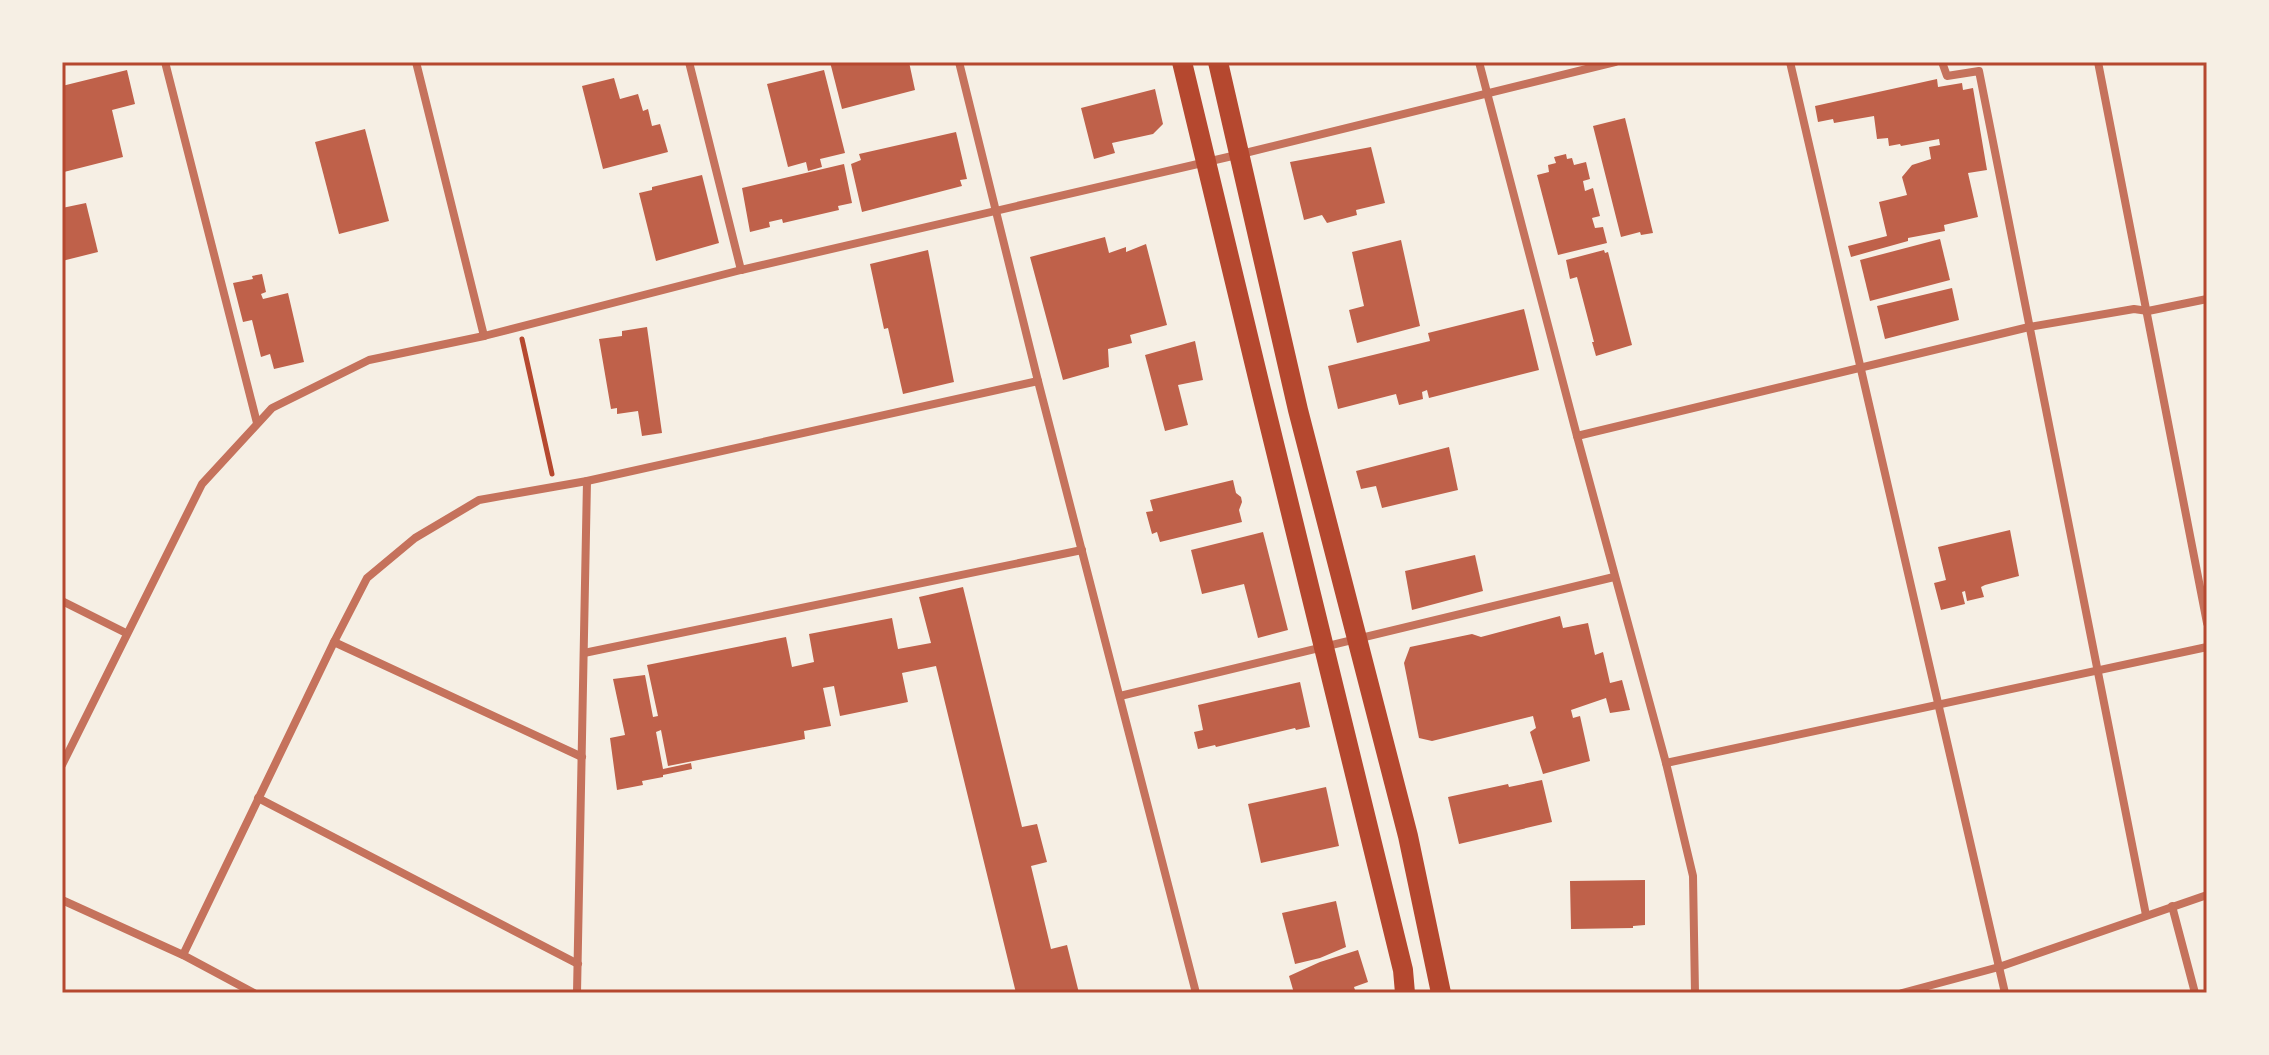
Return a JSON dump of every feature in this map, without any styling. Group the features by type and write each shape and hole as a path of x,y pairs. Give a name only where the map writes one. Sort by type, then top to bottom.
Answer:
{"main road":[{"path":"1182,62 1400,957 1405,993"},
{"path":"1218,62 1298,410 1408,836 1441,993"}],"street":[{"path":"165,62 257,423"},
{"path":"416,62 484,336"},
{"path":"689,62 741,270"},
{"path":"959,62 1196,993"},
{"path":"1479,62 1666,763 1693,876 1695,993"},
{"path":"62,765 202,484 272,408 369,360 484,336 741,270 1241,154 1615,62"},
{"path":"1790,62 2005,993"},
{"path":"1942,62 1947,76 1979,71 2146,915"},
{"path":"2098,62 2207,623"},
{"path":"1577,436 2029,327 2134,309 2148,311 2207,299"},
{"path":"183,955 367,578 415,538 479,500 587,481 1038,381"},
{"path":"577,993 587,481"},
{"path":"584,653 1082,550"},
{"path":"1120,696 1614,577"},
{"path":"62,601 126,633"},
{"path":"334,642 582,757"},
{"path":"1666,763 2207,647"},
{"path":"258,798 578,964"},
{"path":"1902,993 1999,967 2207,895"},
{"path":"62,900 183,955 254,993"},
{"path":"2172,906 2195,993"}],"path":[{"path":"519,327 555,486"}],"building":[{"path":"830,62 909,62 915,90 842,109"},
{"path":"127,70 135,104 112,110 123,157 64,172 62,86"},
{"path":"824,70 845,153 820,159 822,167 808,171 806,162 788,167 767,84"},
{"path":"614,78 620,99 638,94 643,111 648,109 652,126 660,124 668,152 603,169 582,86"},
{"path":"1937,79 1938,87 1962,83 1963,90 1973,88 1987,170 1968,173 1978,217 1944,225 1945,231 1908,238 1908,241 1851,257 1848,246 1887,236 1879,202 1907,195 1902,177 1912,165 1931,159 1929,147 1940,145 1939,139 1889,146 1888,138 1877,139 1874,116 1834,123 1833,119 1818,122 1815,106"},
{"path":"1155,89 1163,124 1153,134 1112,143 1115,153 1094,159 1081,108"},
{"path":"1625,118 1653,233 1641,235 1640,232 1621,237 1593,126"},
{"path":"365,129 389,221 339,234 315,142"},
{"path":"956,132 967,179 960,180 962,186 862,212 851,164 861,160 859,154"},
{"path":"1371,147 1385,203 1356,210 1357,215 1327,223 1322,215 1304,220 1290,162"},
{"path":"1566,154 1567,159 1572,158 1574,165 1586,162 1590,179 1583,181 1585,191 1593,188 1600,216 1592,218 1595,228 1603,227 1607,243 1558,255 1537,175 1549,172 1548,165 1556,163 1554,157"},
{"path":"844,164 852,203 838,206 839,210 783,223 782,219 769,222 770,227 750,232 742,188"},
{"path":"702,175 719,243 656,261 639,193"},
{"path":"86,203 98,252 62,261 62,208"},
{"path":"1105,237 1109,253 1126,247 1126,252 1146,244 1167,325 1130,335 1132,343 1108,349 1109,367 1063,380 1030,257"},
{"path":"1940,239 1950,280 1870,301 1860,260"},
{"path":"1401,240 1420,326 1357,343 1349,310 1364,306 1352,252"},
{"path":"928,250 954,382 903,394 888,328 884,329 870,264"},
{"path":"1604,250 1608,252 1632,345 1596,356 1577,277 1570,279 1566,260"},
{"path":"262,274 266,292 261,294 263,299 288,293 304,362 274,369 270,354 261,357 252,320 243,322 233,283"},
{"path":"1952,288 1959,320 1885,339 1877,306"},
{"path":"1524,309 1539,370 1429,398 1427,390 1422,392 1423,399 1399,405 1396,394 1338,409 1328,366 1430,341 1428,333"},
{"path":"647,327 662,433 642,436 638,411 617,414 617,408 611,409 599,339 622,336 622,331"},
{"path":"1195,341 1203,380 1178,385 1188,425 1165,431 1145,355"},
{"path":"1449,447 1458,490 1382,508 1376,486 1361,489 1356,471"},
{"path":"1233,480 1236,493 1241,497 1239,510 1242,522 1160,542 1157,532 1152,534 1146,512 1153,511 1150,500"},
{"path":"2010,530 2019,576 1981,587 1984,597 1967,601 1965,591 1962,592 1965,604 1941,610 1934,583 1946,580 1938,547"},
{"path":"1263,532 1288,630 1258,638 1244,584 1202,594 1191,550"},
{"path":"1475,555 1483,591 1412,610 1405,571"},
{"path":"963,587 1022,827 1037,824 1047,862 1031,866 1051,949 1067,945 1079,993 1016,993 936,666 902,673 908,702 840,716 834,686 823,688 831,726 804,731 805,739 668,766 661,730 656,732 663,769 691,763 692,769 617,790 610,738 625,735 613,679 645,675 653,717 658,716 647,665 786,637 792,667 814,662 809,634 892,618 898,649 931,643 919,597"},
{"path":"1560,616 1563,628 1588,623 1595,655 1603,652 1610,683 1622,680 1630,710 1610,713 1606,698 1571,710 1573,718 1580,716 1590,761 1543,774 1530,732 1536,728 1533,716 1432,741 1419,738 1404,663 1410,647 1472,634 1481,637"},
{"path":"1300,682 1310,727 1198,749 1194,732 1203,730 1198,705"},
{"path":"1542,780 1552,822 1459,844 1448,797"},
{"path":"1326,787 1339,846 1261,863 1248,804"},
{"path":"1645,880 1645,925 1571,929 1570,881"},
{"path":"1336,901 1346,947 1295,964 1282,913"},
{"path":"1358,950 1368,982 1354,987 1356,993 1294,993 1289,976"}]}
